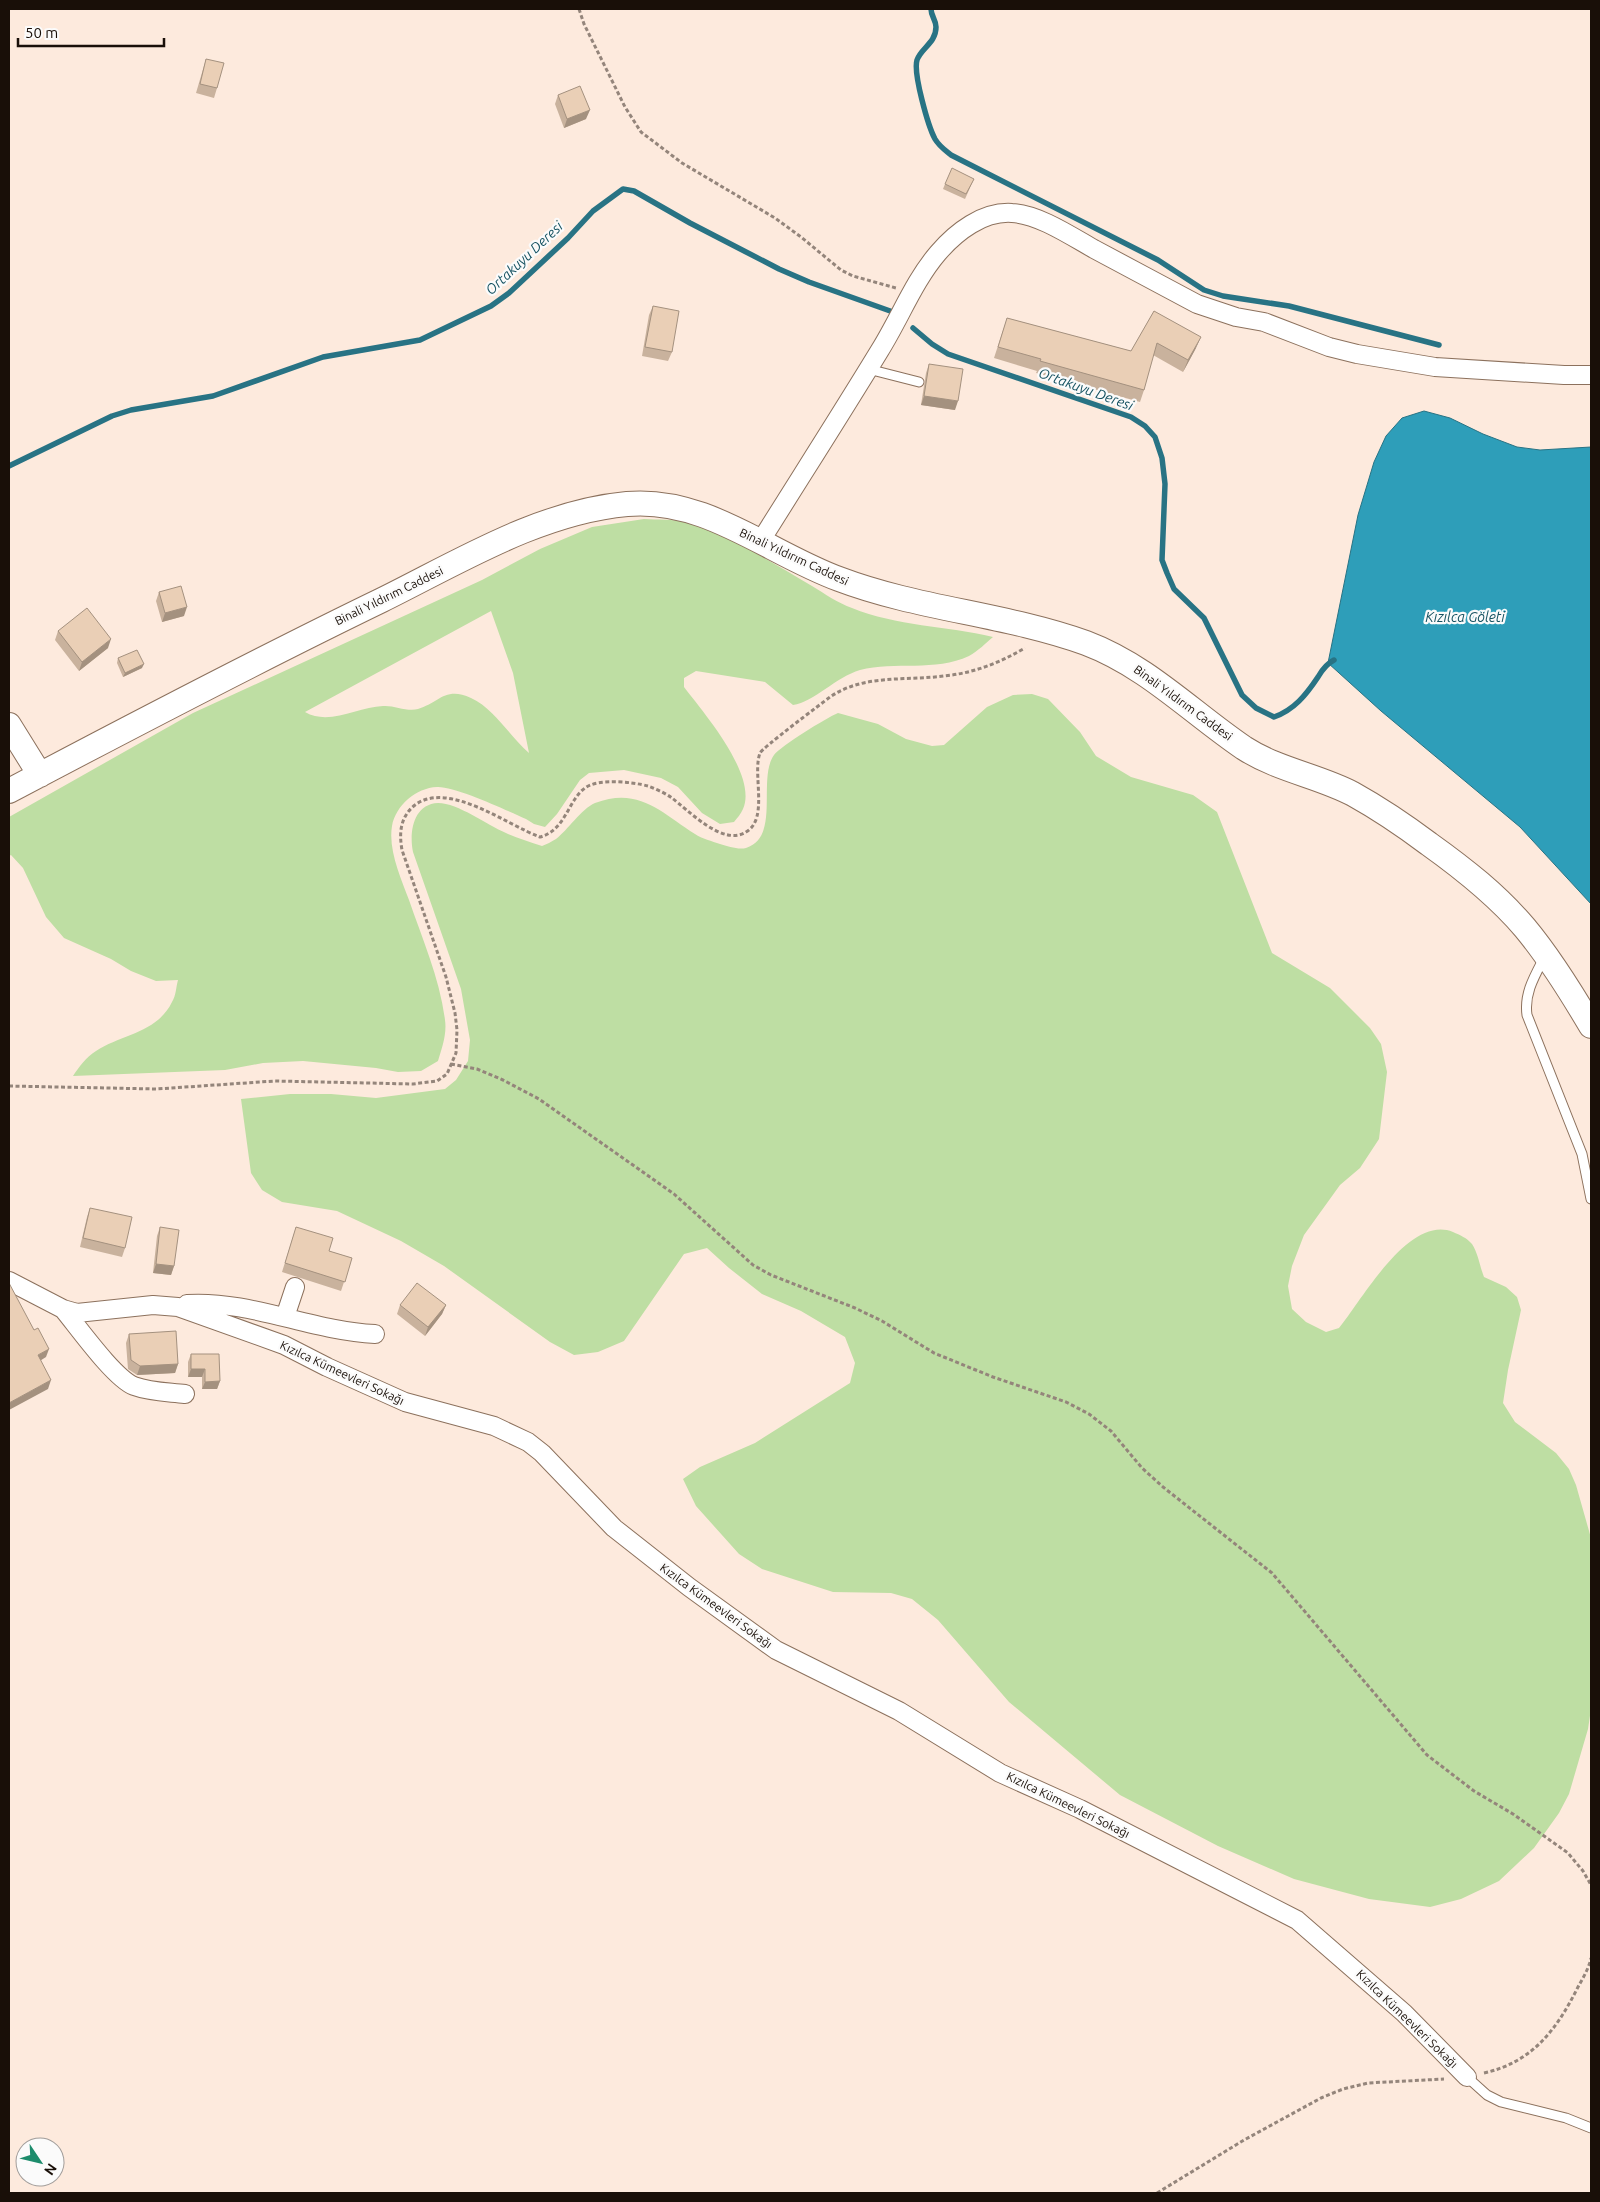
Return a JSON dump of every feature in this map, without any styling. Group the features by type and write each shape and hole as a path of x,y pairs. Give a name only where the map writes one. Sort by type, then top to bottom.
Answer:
{"street":[{"path":"760,542 937,254 953,237 974,223 995,213 1013,213 1033,218 1197,304 1236,317 1264,322 1329,347 1435,368 1564,376 1591,375"},
{"name":"Binali Yıldırım Caddesi","path":"9,791 248,666 490,546 549,522 591,510 625,504 651,504 681,508 714,520 832,577 873,592 1013,621 1114,654 1152,677 1249,751 1295,772 1348,791 1389,815 1463,868 1493,894 1523,925 1591,1026"},
{"path":"9,726 40,775"},
{"name":"Kızılca Kümeevleri Sokağı","path":"9,1281 63,1309 88,1313 168,1305 198,1313 284,1345 327,1367 405,1402 494,1426 528,1442 542,1453 614,1528 689,1587 776,1650 899,1711 1000,1773 1080,1809 1297,1920 1404,2013 1467,2077"},
{"path":"285,1317 295,1287"},
{"path":"168,1305 228,1306 285,1317 338,1331 375,1334"},
{"path":"63,1309 111,1366 129,1383 145,1389 185,1394"}],"lane":[{"path":"868,369 919,382"},
{"path":"1545,955 1527,993 1525,1003 1527,1015 1582,1154 1591,1200"},
{"path":"1467,2077 1487,2096 1501,2102 1566,2118 1591,2128"}],"path":[{"path":"579,9 584,24 625,107 641,132 682,163 775,218 841,270 854,276 912,292"},
{"path":"9,1086 156,1089 275,1081 413,1084 437,1081 447,1074 452,1064 457,1043 455,1013 446,977 402,850 399,834 409,810 418,803 434,798 448,797 466,803 540,837 548,835 556,828 585,788 598,783 623,782 647,786 660,791 713,829 727,835 739,835 746,832 753,825 758,814 757,775 760,752 765,746 792,728 832,696 855,684 944,676 984,668 1002,661 1052,633"},
{"path":"452,1064 477,1069 539,1099 674,1194 753,1265 771,1275 855,1308 934,1353 993,1377 1066,1402 1089,1414 1111,1431 1142,1468 1163,1487 1272,1572 1427,1755 1474,1791 1513,1814 1568,1854 1583,1871 1591,1885"},
{"path":"1157,2193 1291,2113 1343,2089 1368,2083 1467,2077 1496,2071 1515,2063 1532,2052 1549,2035 1570,2003 1591,1958"}],"green space":[{"path":"644,519 686,522 735,542 852,608 886,619 993,637 969,656 956,661 943,664 873,667 851,673 809,699 793,705 765,682 696,671 684,678 684,687 726,745 743,779 746,795 743,809 734,822 720,824 702,813 678,787 661,778 624,770 589,773 580,780 557,814 545,827 456,790 437,787 429,788 408,799 394,818 391,835 392,845 399,873 435,974 443,1005 445,1025 444,1041 438,1061 421,1071 398,1072 303,1061 263,1063 225,1070 73,1076 92,1053 148,1027 157,1020 173,1000 178,980 156,981 131,971 111,959 64,938 46,917 23,868 11,855 9,856 9,817 193,713 482,580 540,549 592,527","holes":["491,611 513,673 529,753 488,709 471,698 462,695 448,695 414,710 383,706 334,717 314,716 305,712"]},
{"path":"1032,694 1048,699 1080,732 1096,756 1131,777 1193,795 1217,812 1272,953 1330,988 1370,1028 1381,1044 1387,1072 1379,1139 1360,1168 1340,1185 1304,1235 1292,1266 1288,1286 1292,1309 1306,1322 1326,1332 1339,1328 1388,1263 1404,1247 1420,1235 1436,1230 1453,1232 1468,1240 1476,1252 1484,1277 1506,1287 1517,1297 1521,1310 1503,1403 1515,1422 1556,1453 1569,1469 1576,1485 1591,1538 1591,1709 1588,1729 1569,1794 1559,1813 1534,1848 1499,1881 1461,1899 1430,1907 1369,1899 1294,1879 1218,1846 1120,1795 1009,1702 938,1620 912,1599 891,1593 833,1592 762,1569 739,1554 696,1506 683,1479 700,1467 755,1443 850,1383 855,1363 845,1337 801,1311 762,1294 707,1248 684,1254 624,1341 598,1352 574,1355 550,1342 444,1266 401,1241 337,1211 282,1202 262,1190 251,1173 241,1099 290,1094 331,1094 376,1098 445,1089 456,1080 468,1061 470,1040 461,989 413,852 413,828 418,814 423,808 438,803 446,804 506,833 542,846 556,839 595,803 625,798 649,804 704,839 733,848 746,848 757,842 763,832 766,820 767,778 769,765 774,755 794,739 832,716 838,713 878,724 906,739 932,746 944,745 987,707 1013,695"}],"water":[{"name":"Kızılca Göleti","path":"1424,411 1450,418 1483,434 1517,447 1540,450 1591,447 1591,904 1520,827 1381,711 1328,663 1358,515 1374,462 1386,436 1402,418"}],"building":[{"path":"206,59 224,63 217,88 200,84"},
{"path":"580,86 590,110 567,119 558,95"},
{"path":"952,168 974,179 966,194 945,184"},
{"path":"653,306 679,311 672,352 645,347"},
{"path":"1154,311 1201,337 1188,360 1157,343 1144,390 1040,361 1041,359 998,347 1007,318 1131,351"},
{"path":"929,364 963,369 958,401 924,396"},
{"path":"181,586 187,607 165,613 159,592"},
{"path":"87,608 111,639 82,662 58,631"},
{"path":"137,650 144,664 125,673 118,658"},
{"path":"90,1208 132,1217 125,1248 83,1238"},
{"path":"160,1227 179,1230 174,1266 156,1264"},
{"path":"296,1227 333,1238 329,1251 352,1258 345,1282 285,1263"},
{"path":"9,1283 34,1330 38,1328 49,1349 38,1355 51,1380 9,1403"},
{"path":"417,1283 446,1305 428,1327 400,1305"},
{"path":"176,1331 178,1364 140,1366 131,1360 129,1334"},
{"path":"191,1354 219,1354 220,1381 205,1382 205,1369 191,1369"}],"waterway":[{"path":"931,9 936,25 935,33 917,60 917,76 925,112 935,139 951,155 1158,260 1204,290 1223,296 1289,306 1439,345"},
{"name":"Ortakuyu Deresi","path":"9,466 112,416 131,410 213,396 323,357 420,340 491,306 509,293 568,238 593,211 623,189 634,191 690,223 779,269 809,282 893,312"},
{"name":"Ortakuyu Deresi","path":"913,328 932,344 948,354 1131,417 1145,426 1155,437 1162,458 1165,484 1162,560 1174,589 1204,618 1242,695 1256,708 1274,717 1288,710 1304,696 1324,667 1334,660"}]}
